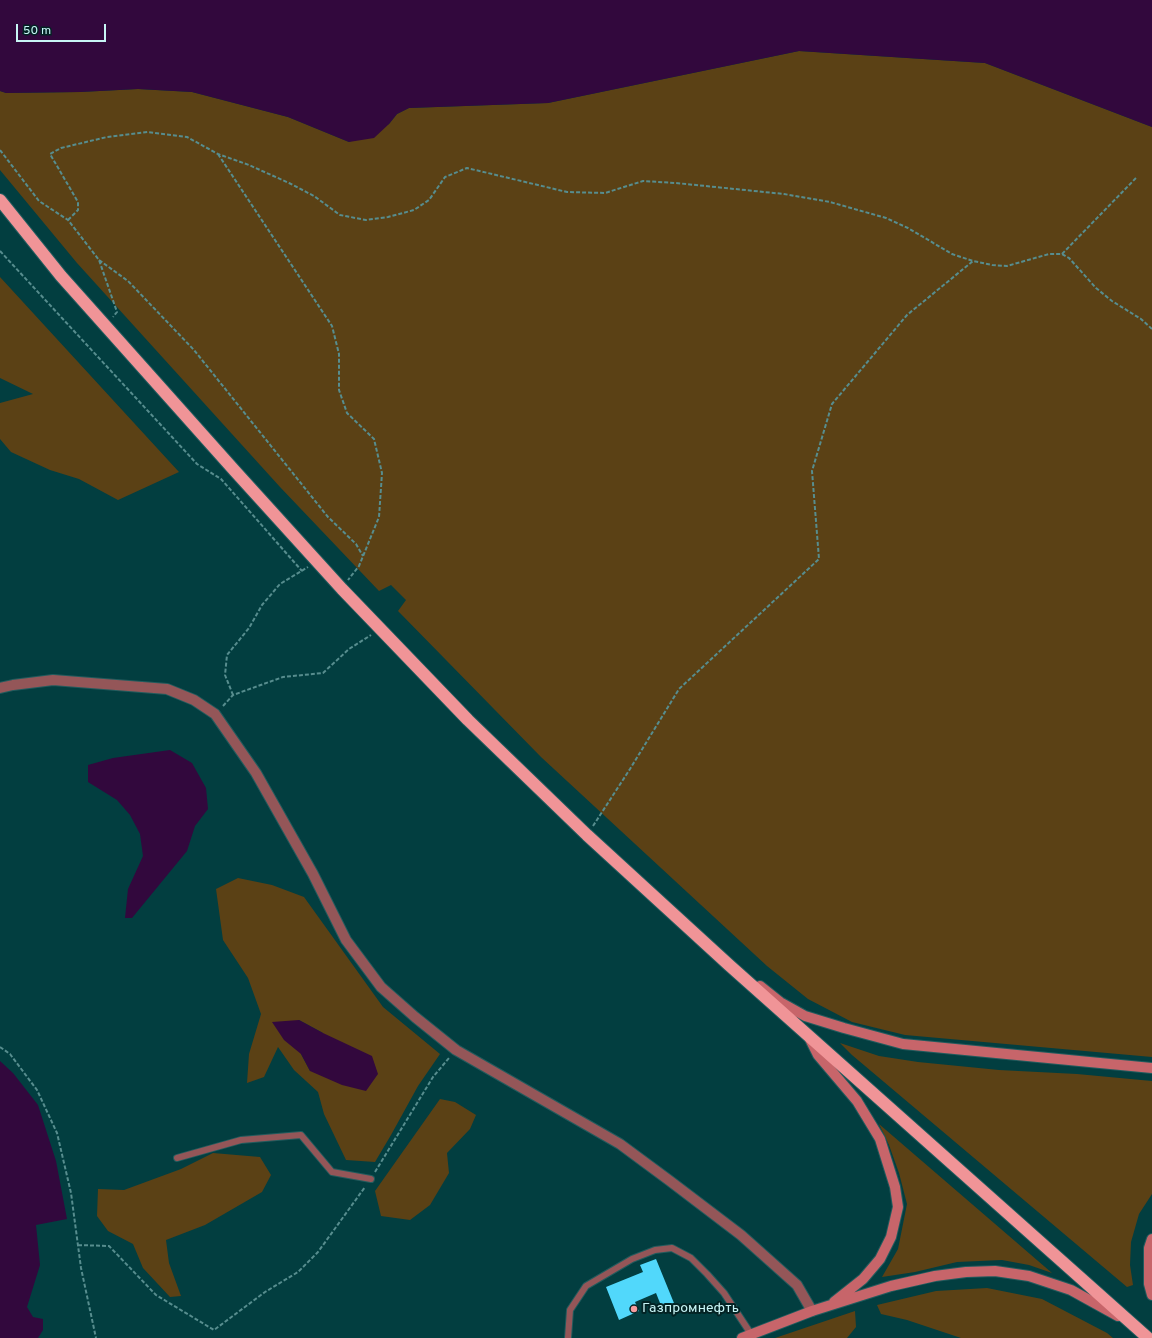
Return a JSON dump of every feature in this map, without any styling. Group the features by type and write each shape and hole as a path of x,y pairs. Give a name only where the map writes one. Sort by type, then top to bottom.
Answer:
{"highway":[{"path":"0,200 61,276 317,562 468,720 587,835 729,966 1148,1338"}],"main road":[{"path":"729,966 752,979 780,1002 805,1016 903,1044 1152,1068"},
{"path":"810,1039 818,1055 857,1101 880,1139 895,1187 898,1207 891,1237 880,1259 863,1279 827,1306"},
{"path":"1152,1238 1149,1248 1149,1284 1152,1295"},
{"path":"747,1336 812,1311 891,1286 935,1276 966,1272 995,1271 1029,1276 1071,1290 1129,1321"}],"street":[{"path":"0,688 53,680 167,689 194,700 215,714 256,773 313,874 346,940 381,987 456,1050 620,1144 670,1181 741,1235 797,1285 812,1311"}],"lane":[{"path":"177,1158 241,1140 301,1135 332,1172 371,1179"},
{"path":"568,1338 570,1310 586,1286 632,1259 655,1250 672,1248 691,1258 724,1293 747,1336"}],"path":[{"path":"68,220 78,210 78,202 50,154 61,148 107,137 148,132 187,137 218,154 249,164 289,183 314,196 340,215 366,220 388,217 414,210 429,200 445,177 467,168 567,192 605,193 643,181 676,183 784,194 830,202 886,218 908,228 952,254 992,265 1007,266 1049,254 1062,254 1069,258 1096,288 1112,301 1141,318 1152,329"},
{"path":"0,150 39,201 68,220 99,260 128,281 194,350 328,517 356,544 363,556"},
{"path":"218,154 332,326 339,354 339,390 347,413 374,439 382,472 379,517 359,566 342,589"},
{"path":"1062,254 1136,178"},
{"path":"0,251 197,464 220,479 302,571"},
{"path":"99,260 117,312 106,326"},
{"path":"587,835 679,689 819,559 812,471 832,404 907,315 973,261"},
{"path":"233,695 225,675 228,655 249,628 262,605 280,584 317,562"},
{"path":"215,714 233,695 283,677 323,673 349,649 380,629"},
{"path":"0,1047 10,1054 37,1090 57,1133 71,1193 81,1268 96,1338"},
{"path":"78,1245 109,1246 156,1296 214,1330 265,1292 298,1272 318,1252 371,1179 433,1077 456,1050"}],"shaded area":[{"path":"0,0 1152,0 1152,127 985,63 799,51 548,103 409,108 397,114 374,138 349,142 288,117 192,92 138,89 80,92 6,93 0,91"},
{"path":"799,51 985,63 1152,127 1152,1057 905,1035 852,1022 808,999 767,966 541,757 398,611 406,600 391,585 379,591 280,487 77,263 0,170 0,91 6,93 80,92 138,89 192,92 288,117 349,142 389,124 397,114 409,108 548,103"},
{"path":"0,277 179,472 118,500 79,479 50,470 11,452 0,439 0,403 33,394 0,378"},
{"path":"170,750 192,763 206,788 208,809 195,826 187,851 132,918 125,918 128,889 143,856 140,834 130,815 117,800 88,782 88,765 113,758"},
{"path":"238,878 272,885 304,897 383,1007 440,1054 418,1086 375,1162 346,1160 324,1114 318,1092 294,1070 278,1047 264,1077 247,1083 249,1054 261,1014 248,978 223,940 216,889","holes":["299,1020 323,1033 310,1071 301,1054"]},
{"path":"299,1020 372,1056 378,1074 366,1091 342,1085 310,1071 301,1054 284,1040 272,1022"},
{"path":"840,1043 879,1056 918,1062 999,1070 1077,1074 1152,1081 1152,1194 1139,1214 1131,1242 1130,1265 1133,1285 1127,1287 852,1055"},
{"path":"0,1061 13,1073 38,1105 56,1161 67,1219 36,1225 40,1265 27,1307 33,1317 43,1319 43,1330 38,1338 0,1338"},
{"path":"440,1099 455,1102 476,1115 470,1129 447,1153 449,1173 430,1205 410,1220 381,1216 375,1191"},
{"path":"879,1124 1052,1273 1029,1265 1002,1260 957,1262 915,1272 882,1277 898,1249 907,1204 899,1173 889,1145"},
{"path":"213,1153 260,1157 271,1175 262,1192 205,1225 166,1240 169,1263 181,1296 170,1297 143,1268 133,1244 108,1231 97,1216 98,1189 124,1190 181,1169"},
{"path":"987,1288 1042,1299 1107,1333 1113,1338 961,1338 907,1320 881,1314 877,1305 936,1291"},
{"path":"855,1311 856,1327 847,1338 775,1338"}],"building":[{"path":"656,1259 676,1308 664,1313 656,1293 635,1302 639,1311 619,1320 606,1287 643,1272 640,1265"}],"place":[{"name":"Газпромнефть","path":"634,1309"}]}
